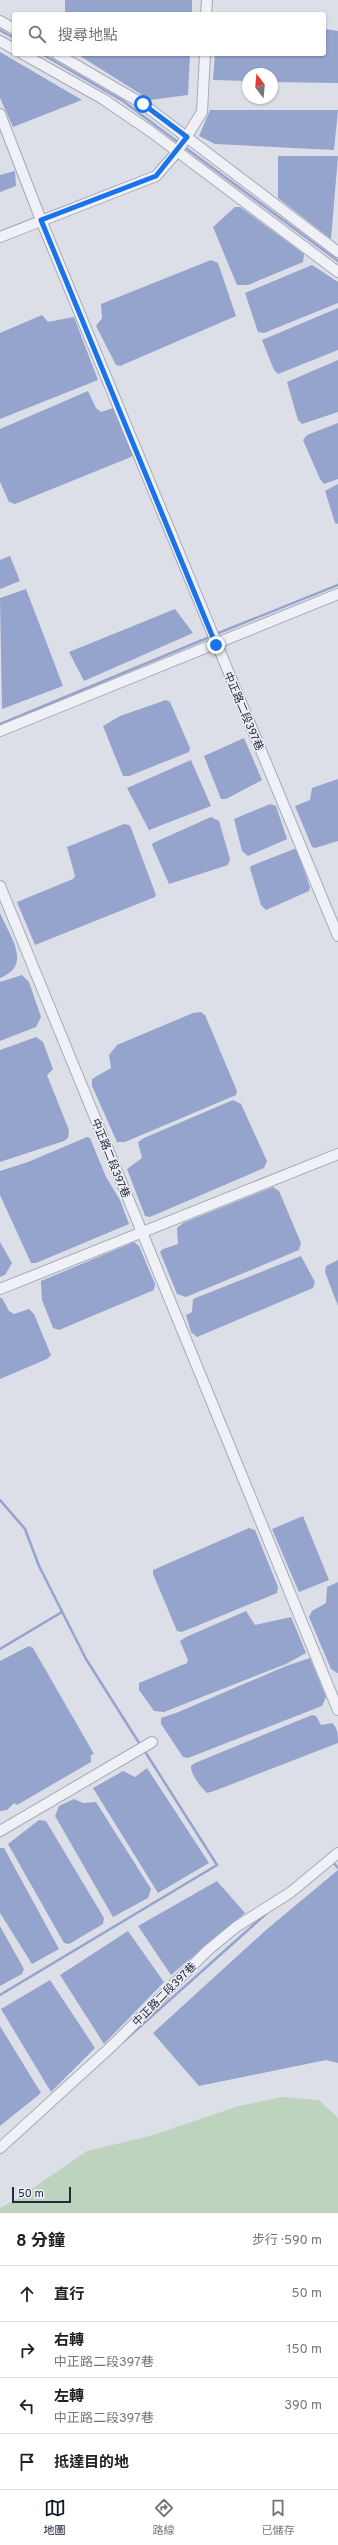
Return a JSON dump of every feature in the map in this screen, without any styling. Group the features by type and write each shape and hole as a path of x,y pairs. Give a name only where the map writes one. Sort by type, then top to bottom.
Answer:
{"street":[{"path":"206,12 207,0"},
{"path":"0,21 12,28"},
{"path":"0,41 12,48"},
{"path":"27,56 103,99 150,131 338,272"},
{"path":"61,56 143,104 338,252"},
{"path":"0,237 156,176 177,152 202,112 205,56"},
{"name":"中正路二段397巷","path":"0,114 41,220 338,936"},
{"path":"0,731 216,645 338,594"},
{"name":"中正路二段397巷","path":"0,886 338,1710"},
{"path":"0,1288 142,1233 338,1154"},
{"path":"0,1831 152,1742"},
{"name":"中正路二段397巷","path":"0,2148 113,2045 207,1951 236,1927 291,1892 338,1853"}],"green space":[{"path":"282,2097 319,2100 338,2118 338,2213 0,2213 0,2208 17,2199 87,2151 150,2136 239,2106"}],"water":[{"path":"65,0 192,0 192,12 65,12"},
{"path":"326,29 338,31 338,83 278,82 278,68 242,68 242,81 213,80 215,56 326,56"},
{"path":"0,52 82,100 13,127 0,98"},
{"path":"80,56 190,56 188,95 150,100"},
{"path":"210,110 338,110 334,150 215,144 199,136"},
{"path":"278,156 338,156 331,239 278,198"},
{"path":"15,171 16,186 0,192 0,175"},
{"path":"235,207 240,207 304,254 303,262 248,285 237,285 213,227"},
{"path":"211,260 218,263 236,316 120,366 116,365 96,326 102,318 101,304"},
{"path":"312,265 338,282 338,303 264,333 258,332 245,293"},
{"path":"338,308 338,350 278,374 274,370 262,340"},
{"path":"42,315 48,322 74,317 98,380 0,419 0,333"},
{"path":"338,360 338,412 302,424 298,420 287,382"},
{"path":"88,391 96,408 101,412 116,407 133,454 131,457 15,504 9,502 0,482 0,429"},
{"path":"338,423 338,479 324,484 320,479 303,440 307,435"},
{"path":"338,484 338,524 335,523 325,491"},
{"path":"10,556 20,581 0,589 0,560"},
{"path":"26,589 63,686 2,709 0,598"},
{"path":"175,609 193,633 84,681 69,652"},
{"path":"166,700 170,702 190,748 189,752 129,776 123,776 103,726 120,716"},
{"path":"244,738 262,780 226,799 221,799 204,756"},
{"path":"191,760 211,806 149,830 127,788"},
{"path":"338,779 338,841 315,848 312,847 295,806 310,800 312,788"},
{"path":"270,804 276,806 287,839 248,856 242,851 234,819"},
{"path":"211,817 219,821 230,859 228,865 169,884 152,845 153,843"},
{"path":"124,824 129,825 131,828 156,895 155,897 35,945 17,902 73,879 75,876 67,847"},
{"path":"294,849 297,850 310,887 309,891 266,910 261,905 250,868 251,866"},
{"path":"0,913 13,941 17,958 15,966 10,972 0,978"},
{"path":"22,975 29,982 41,1017 36,1027 0,1041 0,982"},
{"path":"201,1012 205,1015 237,1091 236,1095 125,1142 117,1142 92,1086 92,1079 111,1068 109,1055 117,1045 193,1013"},
{"path":"36,1037 43,1042 53,1069 47,1075 69,1130 68,1138 64,1141 0,1162 0,1050"},
{"path":"233,1100 241,1104 267,1161 264,1168 150,1217 145,1216 127,1169 142,1158 138,1142 144,1138"},
{"path":"87,1137 90,1138 106,1177 120,1200 129,1224 36,1263 31,1263 0,1195 0,1171 28,1162"},
{"path":"273,1187 279,1191 301,1243 299,1250 186,1297 177,1294 160,1252 163,1249 178,1244 177,1228 183,1223"},
{"path":"0,1242 12,1263 5,1275 0,1277"},
{"path":"134,1242 139,1246 155,1284 154,1290 59,1330 53,1328 42,1300 41,1281"},
{"path":"301,1256 315,1282 313,1288 197,1337 191,1332 186,1315 192,1312 193,1299"},
{"path":"338,1260 338,1306 325,1272 326,1266"},
{"path":"0,1298 2,1298 9,1311 14,1314 29,1309 34,1314 51,1355 47,1359 0,1379"},
{"path":"303,1516 329,1580 299,1592 272,1529"},
{"path":"249,1528 255,1530 278,1587 277,1593 182,1632 177,1631 153,1574 153,1570"},
{"path":"338,1582 337,1673 331,1669 309,1617 312,1611 326,1603 327,1587"},
{"path":"246,1611 255,1625 291,1617 306,1653 286,1664 164,1712 154,1711 139,1690 139,1683 187,1663 188,1660 180,1641"},
{"path":"29,1646 33,1648 94,1754 91,1755 91,1762 17,1805 14,1803 7,1810 0,1811 0,1661"},
{"path":"310,1658 326,1697 322,1706 188,1758 183,1757 161,1724 161,1718 286,1666"},
{"path":"312,1715 316,1716 321,1725 332,1723 334,1725 337,1732 338,1743 207,1793 194,1776 191,1766 195,1763"},
{"path":"147,1768 209,1863 158,1893 93,1788 123,1771 135,1777"},
{"path":"74,1799 83,1803 96,1802 151,1889 148,1898 113,1917 55,1816 59,1806"},
{"path":"39,1820 46,1821 104,1918 103,1924 69,1944 64,1943 8,1844"},
{"path":"0,1848 4,1848 59,1949 32,1964 0,1913"},
{"path":"338,1870 338,2063 326,2060 199,2086 153,2033 266,1930"},
{"path":"217,1881 245,1913 171,1975 138,1926"},
{"path":"0,1926 24,1969 22,1974 0,1986"},
{"path":"128,1931 164,1982 104,2044 60,1975"},
{"path":"50,1980 95,2048 51,2092 1,2009"},
{"path":"0,2026 41,2093 0,2126"}],"waterway":[{"path":"0,30 12,37"},
{"path":"45,56 123,101 179,143"},
{"path":"183,146 338,261"},
{"path":"216,634 338,585"},
{"path":"0,724 212,636"},
{"path":"0,1500 25,1529 39,1566 86,1659 141,1746"},
{"path":"0,1649 62,1612"},
{"path":"0,1995 217,1865 144,1750"},
{"path":"332,1861 338,1868"},
{"path":"124,2041 268,1912"}],"route":[{"path":"143,104 187,137 167,165 156,176 41,220 216,645"}]}
